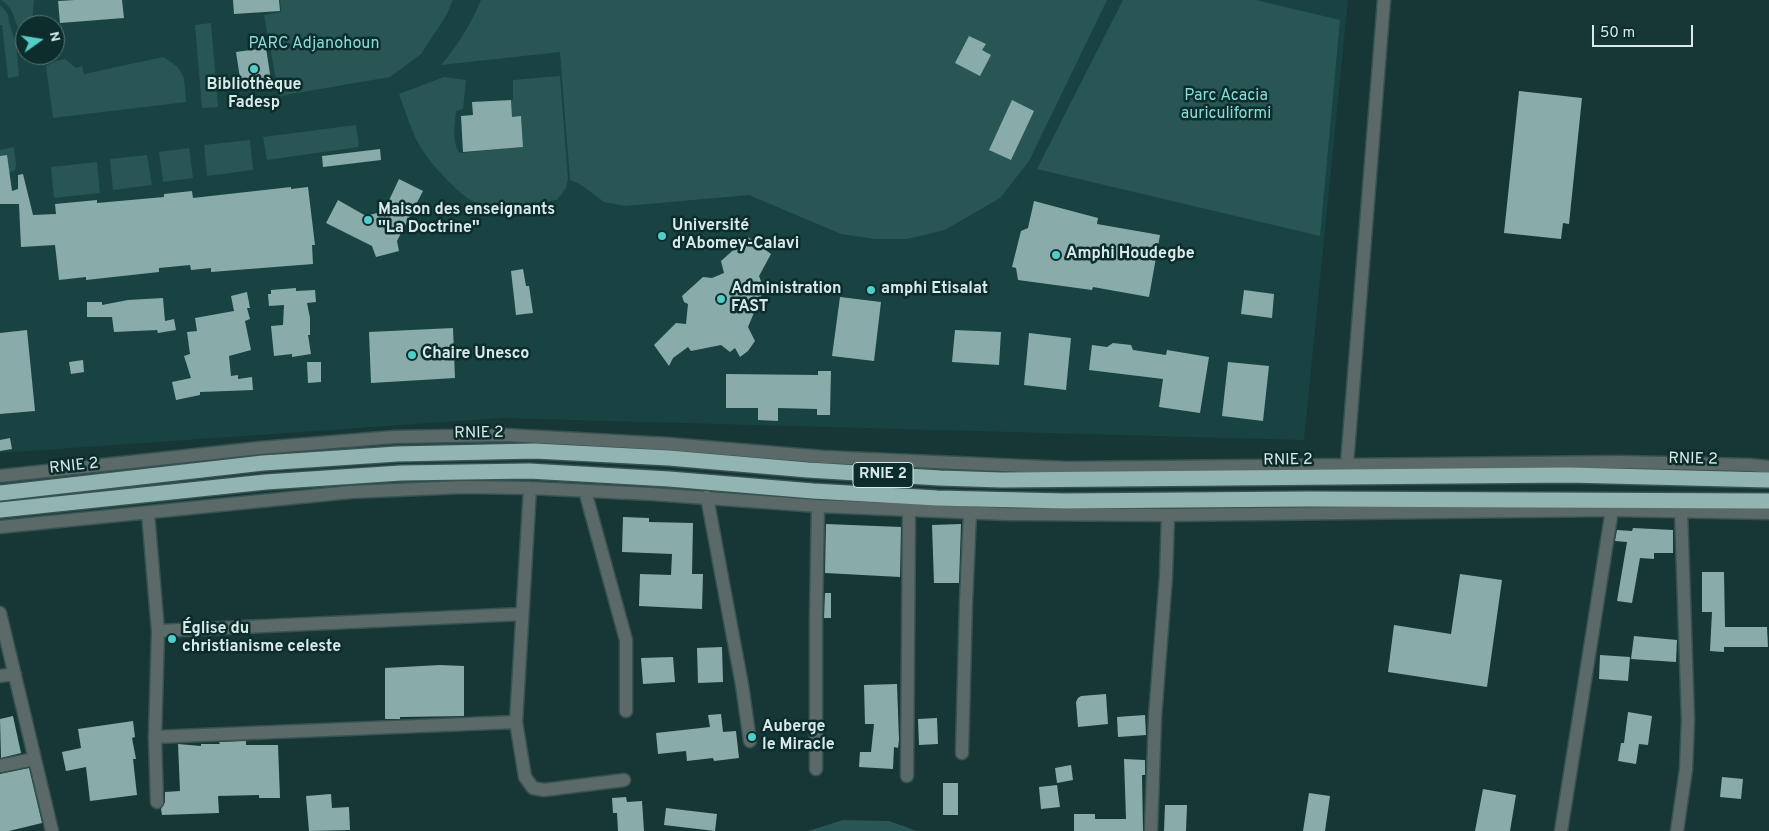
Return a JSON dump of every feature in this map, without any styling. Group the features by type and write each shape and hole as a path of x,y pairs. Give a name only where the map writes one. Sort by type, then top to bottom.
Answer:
{"highway":[{"name":"RNIE 2","path":"0,493 263,463 397,454 535,451 669,458 893,475 1001,480 1569,475 1711,477 1769,480"},
{"name":"RNIE 2","path":"0,510 266,482 402,473 529,471 669,479 813,491 947,498 1064,501 1307,499 1769,501"}],"street":[{"path":"1347,464 1384,0"},
{"path":"0,476 260,448 394,437 505,434 670,444 824,458 1067,468 1620,462 1769,467"},
{"path":"0,527 148,513 267,499 351,492 455,487 530,488 707,497 818,506 970,512 1168,515 1681,510 1769,513"},
{"path":"530,488 516,722 525,777 533,788 544,790 624,780"},
{"path":"585,491 626,640 626,711"},
{"path":"707,497 742,685 750,742"},
{"path":"816,769 818,506"},
{"path":"907,776 910,510"},
{"path":"1561,831 1612,510"},
{"path":"1678,831 1686,769 1688,720 1681,510"},
{"path":"962,753 970,512"},
{"path":"148,513 158,631 155,737 157,802"},
{"path":"1151,831 1155,717 1166,576 1168,515"},
{"path":"0,613 52,831"},
{"path":"158,631 522,614"},
{"path":"0,676 15,674"},
{"path":"155,737 516,722"},
{"path":"0,766 34,759"}],"shaded area":[{"name":"Université d'Abomey-Calavi","path":"0,0 1348,0 1304,440 500,418 0,453"}],"green space":[{"path":"1,0 34,0 33,15 15,15 15,21 12,12"},
{"name":"PARC Adjanohoun","path":"280,0 453,0 446,16 421,54 390,77 279,96 264,15 281,12"},
{"path":"481,0 1107,0 1029,161 1000,198 945,230 907,239 875,239 841,234 749,195 625,206 604,202 580,184 570,180 560,52 441,65 464,34"},
{"name":"Parc Acacia auriculiformi","path":"1123,0 1256,0 1340,20 1320,236 1037,169"},
{"path":"0,5 8,14 15,41 15,65 18,65 19,76 8,78 2,25 0,25"},
{"path":"211,23 218,107 202,108 195,25"},
{"path":"163,57 176,66 183,75 186,102 53,118 46,66 65,65 65,59 76,68 82,66 84,74"},
{"path":"560,76 568,179 566,188 557,200 519,206 490,207 481,205 463,195 453,186 434,166 420,145 413,132 399,94 444,77 466,80 463,109 456,111 454,127 455,144 460,153 523,147 521,117 512,117 513,80"},
{"path":"356,125 359,147 267,160 263,137"},
{"path":"250,140 253,170 207,176 204,145"},
{"path":"14,147 15,170 0,174 0,150"},
{"path":"189,148 193,178 163,182 159,152"},
{"path":"147,155 152,185 113,190 110,159"},
{"path":"97,162 100,193 54,198 51,167"},
{"path":"843,820 889,821 917,831 808,831"}],"building":[{"path":"122,0 124,18 65,23 65,15 59,15 58,1"},
{"path":"233,0 279,0 280,11 234,14"},
{"path":"969,36 986,44 982,50 991,55 980,76 955,63"},
{"path":"266,48 272,87 242,91 236,52"},
{"path":"1519,91 1582,98 1569,224 1563,223 1561,239 1504,233"},
{"path":"511,100 512,117 521,116 523,147 463,152 461,116 473,115 472,102"},
{"path":"1012,100 1034,111 1011,160 989,150"},
{"path":"380,149 381,160 323,167 322,156"},
{"path":"7,155 12,191 18,189 18,175 23,174 33,215 56,214 55,204 97,200 97,203 164,197 164,194 192,191 193,198 291,187 291,189 308,187 315,245 312,245 313,264 211,272 211,268 191,270 190,265 159,268 159,272 86,280 86,277 59,280 55,245 21,247 19,204 0,204 0,156"},
{"name":"Maison des enseignants ''La Doctrine''","path":"399,179 423,191 397,241 399,251 376,257 372,246 326,223 338,200 366,216 384,211"},
{"name":"Amphi Houdegbe","path":"1034,201 1098,218 1097,224 1160,235 1149,297 1093,287 1092,290 1018,280 1016,268 1012,267 1021,231 1028,228"},
{"name":"Administration FAST","path":"748,237 771,254 759,276 764,289 748,327 755,341 748,351 740,357 735,348 730,352 721,345 691,351 688,347 673,358 669,366 654,345 676,323 686,324 688,304 684,302 682,296 703,277 712,278 724,273 721,261"},
{"path":"523,269 526,286 529,286 533,313 516,315 511,271"},
{"path":"296,288 296,291 315,290 316,302 307,303 310,318 310,335 308,335 311,354 292,357 292,354 274,356 271,326 283,325 284,305 269,306 268,294 271,294 271,290"},
{"path":"1244,290 1274,294 1272,318 1241,314"},
{"path":"247,292 250,308 247,308 250,319 245,321 251,350 229,356 231,376 238,375 238,379 252,377 253,390 200,392 200,395 176,400 172,382 191,378 184,356 190,354 187,332 197,331 195,318 234,311 231,296"},
{"name":"amphi Etisalat","path":"840,297 881,302 874,361 832,356"},
{"path":"163,298 165,321 174,319 176,330 158,333 157,330 114,332 112,317 87,317 87,302 102,302 102,305 128,300"},
{"name":"Chaire Unesco","path":"453,328 455,378 371,383 369,332"},
{"path":"27,330 35,411 0,414 0,333"},
{"path":"955,330 1001,332 999,365 952,362"},
{"path":"1029,333 1071,338 1066,390 1024,385"},
{"path":"1113,343 1131,345 1133,350 1166,355 1167,350 1209,357 1200,413 1159,407 1163,379 1089,370 1092,345 1107,347"},
{"path":"83,360 84,372 71,374 69,362"},
{"path":"307,362 321,362 321,382 308,383"},
{"path":"1228,362 1269,366 1263,421 1222,416"},
{"path":"818,371 831,371 830,415 817,415 817,409 778,408 778,421 758,420 758,408 726,408 726,374 818,375"},
{"path":"10,438 12,449 0,451 0,440"},
{"path":"623,517 649,518 649,522 693,523 692,574 703,574 702,609 639,606 640,574 671,575 672,554 622,552"},
{"path":"826,524 901,527 900,577 825,573"},
{"path":"961,524 959,583 934,583 932,525"},
{"path":"1633,528 1673,530 1673,553 1654,553 1654,559 1640,558 1632,603 1617,601 1627,542 1615,541 1617,530 1632,531"},
{"path":"1702,572 1724,572 1725,627 1767,627 1768,647 1724,647 1724,652 1710,651 1712,612 1702,612"},
{"path":"1460,574 1502,580 1487,687 1388,672 1394,625 1451,634"},
{"path":"825,593 831,593 831,618 824,618"},
{"path":"1634,636 1677,640 1676,662 1631,659"},
{"path":"722,647 723,682 698,683 697,648"},
{"path":"1600,655 1630,657 1628,681 1599,679"},
{"path":"673,657 675,682 643,684 641,658"},
{"path":"440,665 464,666 464,716 385,719 385,668"},
{"path":"897,684 899,740 898,748 894,747 893,769 859,767 860,752 871,752 874,724 865,724 864,685"},
{"path":"1106,694 1108,724 1078,727 1076,702 1078,698 1081,696"},
{"path":"1628,712 1652,716 1648,745 1639,744 1636,764 1618,761 1621,743 1624,743"},
{"path":"721,714 723,732 736,731 739,758 714,761 713,758 687,761 686,751 658,754 656,733 710,727 708,715"},
{"path":"1145,715 1146,735 1118,737 1117,717"},
{"path":"13,716 21,753 1,758 0,719"},
{"path":"937,718 938,744 919,745 918,719"},
{"path":"133,721 135,737 132,738 136,759 133,759 137,795 90,801 86,767 66,771 62,752 81,748 78,729"},
{"path":"246,741 246,745 278,745 280,798 259,798 259,795 218,796 219,813 162,815 161,809 165,802 165,792 180,791 178,744 201,746 201,744 220,744 219,742"},
{"path":"1124,759 1145,760 1145,775 1142,775 1143,831 1074,831 1074,814 1095,814 1095,819 1126,819"},
{"path":"1071,765 1073,780 1057,783 1055,768"},
{"path":"29,768 42,823 9,831 0,831 0,774"},
{"path":"1722,777 1743,779 1741,799 1720,797"},
{"path":"943,783 958,783 958,815 943,815"},
{"path":"1057,785 1060,807 1041,809 1039,787"},
{"path":"1483,789 1516,795 1510,831 1475,831"},
{"path":"1309,793 1330,796 1325,831 1303,831"},
{"path":"331,794 332,808 349,807 350,830 309,831 306,796"},
{"path":"626,797 627,802 642,801 644,831 618,831 617,813 613,813 612,798"},
{"path":"1165,805 1187,805 1186,831 1164,831"},
{"path":"666,808 717,814 715,831 664,825"}],"place":[{"name":"Bibliothèque Fadesp","path":"254,69"},
{"name":"Maison des enseignants ''La Doctrine''","path":"368,220"},
{"name":"Université d'Abomey-Calavi","path":"662,236"},
{"name":"Amphi Houdegbe","path":"1056,255"},
{"name":"amphi Etisalat","path":"871,290"},
{"name":"Administration FAST","path":"721,299"},
{"name":"Chaire Unesco","path":"412,355"},
{"name":"Église du christianisme celeste","path":"172,639"},
{"name":"Auberge le Miracle","path":"752,737"}]}
